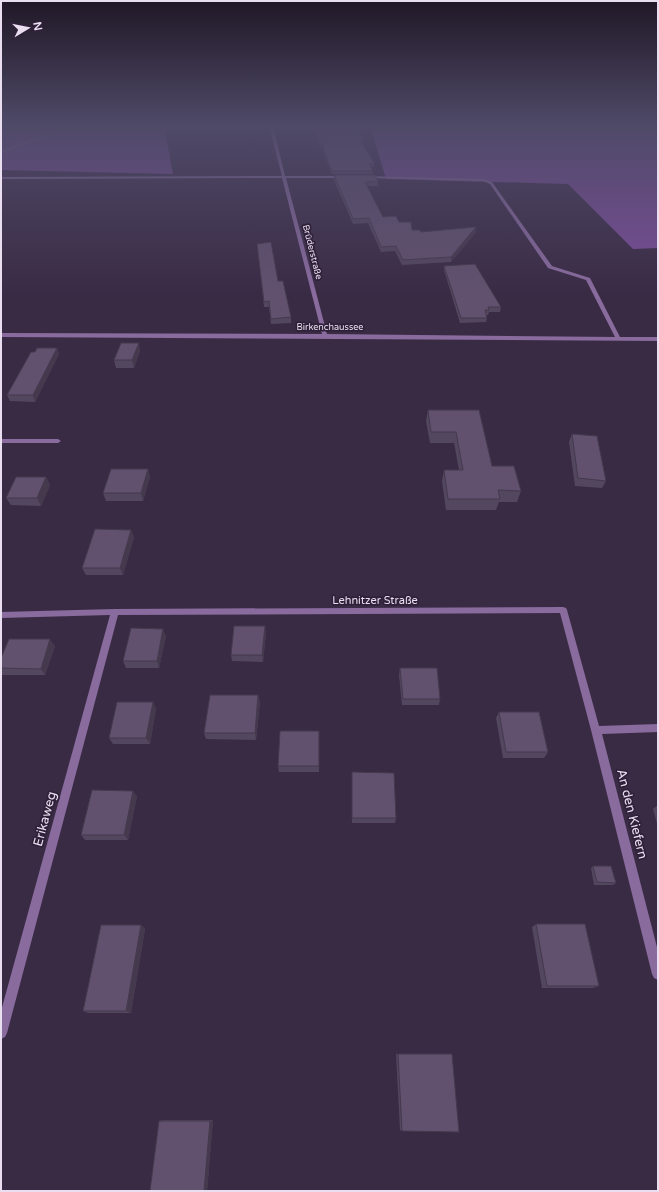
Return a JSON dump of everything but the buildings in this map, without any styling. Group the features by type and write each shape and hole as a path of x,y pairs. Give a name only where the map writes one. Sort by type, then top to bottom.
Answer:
{"street":[{"name":"Brüderstraße","path":"284,182 301,238 325,336"},
{"path":"487,182 491,183 550,267 588,278 618,338"},
{"name":"Birkenchaussee","path":"1,335 658,339"},
{"path":"1,441 58,441"},
{"name":"Lehnitzer Straße","path":"1,615 116,612 563,610 596,730"},
{"name":"Erikaweg","path":"1,1033 116,612"},
{"path":"596,730 658,728"},
{"name":"An den Kiefern","path":"596,730 658,974"}],"shaded area":[{"path":"482,182 658,182 658,248 633,249 568,184"}]}
